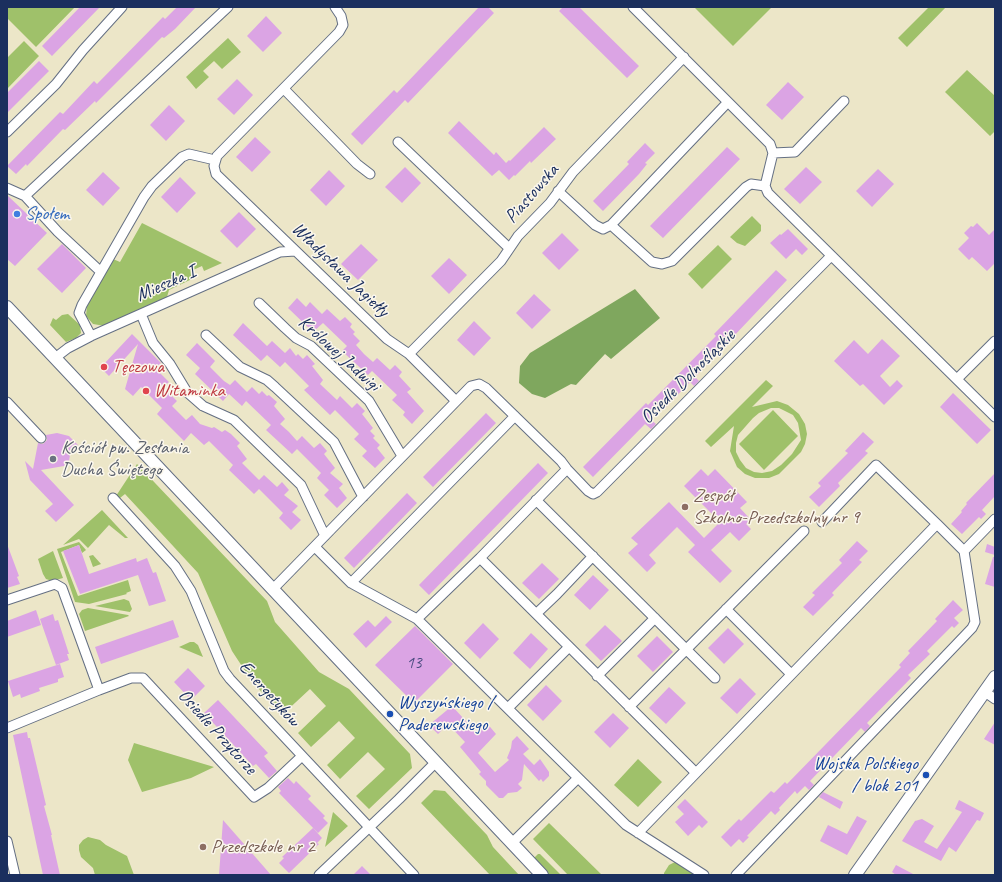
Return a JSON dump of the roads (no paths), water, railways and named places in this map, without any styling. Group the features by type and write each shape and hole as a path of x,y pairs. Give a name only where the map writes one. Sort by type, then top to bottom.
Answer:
{"street":[{"path":"7,132 56,84 83,50 122,7"},
{"path":"24,196 228,7"},
{"path":"91,336 79,313 87,296 152,186 182,157 190,154 216,158 339,32 343,24 341,16 335,7"},
{"path":"633,7 770,144 773,154 765,186 768,194 995,417"},
{"name":"Piastowska","path":"409,354 501,261 518,236 550,203 573,172 684,57"},
{"path":"284,89 337,144 370,174"},
{"path":"773,154 795,152 844,101"},
{"path":"558,191 595,225 603,229 611,224 728,102"},
{"path":"398,142 509,248"},
{"name":"Władysława Jagiełły","path":"216,158 216,174 387,339 409,354 456,401"},
{"path":"611,224 652,262 662,264 672,260 746,187 752,184 765,186"},
{"path":"7,188 24,196 58,232 101,272"},
{"name":"Mieszka I","path":"55,358 68,348 91,336 280,252 295,251"},
{"name":"Osiedle Dolnośląskie","path":"456,401 471,386 479,384 486,388 561,460 567,469 588,491 593,494 597,492 831,256"},
{"name":"Królowej Jadwigi","path":"259,303 296,338 311,346 370,402 402,456"},
{"path":"7,307 542,875"},
{"path":"141,314 153,343 170,364 187,392 203,406 234,420 301,485 325,536"},
{"path":"206,335 240,367 275,386 334,442 363,497"},
{"path":"957,380 995,341"},
{"path":"273,589 456,401"},
{"path":"7,402 40,438"},
{"path":"351,583 515,416"},
{"path":"736,875 972,628 975,622 964,551 876,465 822,522"},
{"path":"417,620 567,469"},
{"name":"Energetyków","path":"113,498 175,566 187,585 224,671 414,875"},
{"path":"536,500 715,678"},
{"path":"964,551 995,519"},
{"path":"638,833 937,524"},
{"path":"629,706 804,531"},
{"path":"315,547 351,583 417,620 626,825 704,875"},
{"path":"536,614 558,594 593,556"},
{"path":"480,558 696,773"},
{"path":"7,600 55,584 62,588 99,690"},
{"path":"726,609 791,674"},
{"path":"597,676 655,618"},
{"path":"508,708 569,647"},
{"path":"854,875 990,695 995,677"},
{"name":"Osiedle Przytorze","path":"7,728 131,678 143,678 254,797 268,788 302,756"},
{"path":"319,875 436,762"},
{"path":"512,843 578,778"},
{"path":"7,841 15,875"}],"place":[{"name":"Społem","path":"17,214"},
{"name":"Tęczowa","path":"104,367"},
{"name":"Witaminka","path":"146,391"},
{"name":"Kościół pw. Zesłania Ducha Świętego","path":"53,459"},
{"name":"Zespół Szkolno-Przedszkolny nr 9","path":"685,507"},
{"name":"Wyszyńskiego / Paderewskiego","path":"390,714"},
{"name":"Wojska Polskiego / blok 201","path":"926,775"},
{"name":"Przedszkole nr 2","path":"203,847"}]}
